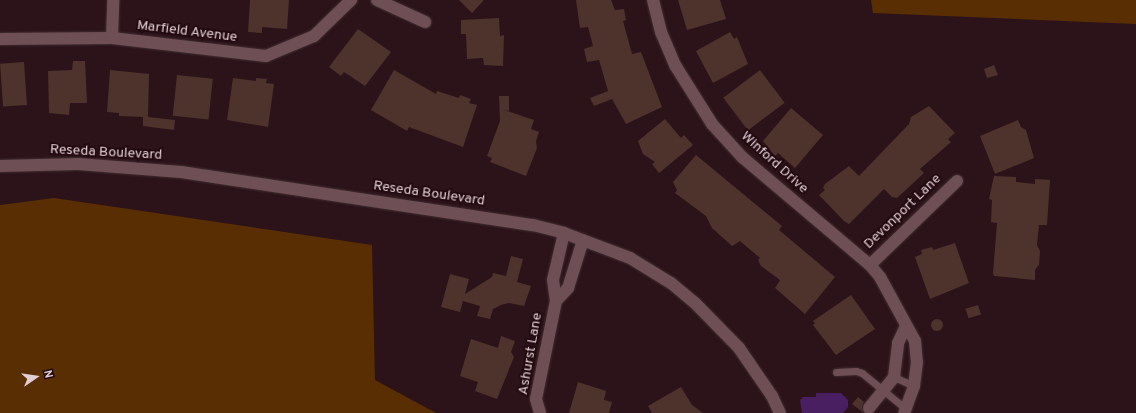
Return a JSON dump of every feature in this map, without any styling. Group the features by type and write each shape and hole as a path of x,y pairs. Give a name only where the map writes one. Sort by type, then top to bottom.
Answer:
{"street":[{"path":"112,38 113,0"},
{"name":"Marfield Avenue","path":"0,39 112,38 266,56 314,36 351,0"},
{"path":"377,0 425,22"},
{"name":"Winford Drive","path":"653,0 661,32 675,65 712,124 742,157 870,264 892,298 915,341 917,362 914,386 905,411"},
{"name":"Reseda Boulevard","path":"0,166 78,164 174,172 533,225 564,233 630,258 671,283 695,303 739,348 772,396 780,413"},
{"name":"Devonport Lane","path":"870,264 957,181"},
{"name":"Ashurst Lane","path":"540,413 536,399 556,301 553,280 564,233"},
{"name":"Ashurst Lane","path":"556,301 568,288 583,240"},
{"path":"869,408 894,377 898,343 906,326"}],"lane":[{"path":"836,372 856,371 862,373 905,411"},
{"path":"894,377 914,386"}],"shaded area":[{"path":"871,0 1136,0 1136,24 873,13"},
{"path":"54,198 372,245 375,380 436,413 0,413 0,205"},
{"path":"816,393 841,393 848,400 848,407 843,413 802,413 800,400 803,397 816,397"}],"building":[{"path":"250,0 289,0 287,29 262,27 262,33 248,32"},
{"path":"459,0 484,0 472,13"},
{"path":"576,0 611,0 615,10 624,9 626,20 623,21 632,54 641,52 662,107 626,124 612,99 594,106 590,98 608,91 599,60 587,62 584,49 593,46 588,27 580,28"},
{"path":"678,0 720,0 726,19 687,30"},
{"path":"499,18 500,36 504,35 503,66 484,65 483,58 467,59 466,34 461,34 461,20"},
{"path":"358,29 391,52 365,86 344,72 341,76 329,67"},
{"path":"730,32 734,39 737,37 748,64 713,83 696,51"},
{"path":"73,61 85,61 87,103 70,103 69,115 49,113 48,71 72,70"},
{"path":"24,62 27,105 3,107 0,64"},
{"path":"994,65 998,75 987,78 984,69"},
{"path":"110,70 149,74 148,117 175,120 174,130 143,126 143,117 119,116 119,113 107,112"},
{"path":"394,70 436,94 437,91 459,98 460,95 471,99 469,103 477,105 463,147 409,127 407,131 371,110"},
{"path":"760,70 785,103 748,130 723,98"},
{"path":"177,75 213,79 209,120 173,116"},
{"path":"233,78 256,81 256,78 267,79 266,83 274,84 268,127 227,120"},
{"path":"499,96 509,96 509,111 504,110 534,120 531,129 539,132 536,141 537,148 526,176 490,162 492,158 487,156 500,121"},
{"path":"929,106 955,133 948,139 951,142 920,169 924,173 897,198 892,197 884,189 849,224 844,221 819,195 825,190 823,188 825,184 849,166 859,176 909,124 911,117"},
{"path":"791,108 823,135 795,168 778,153 775,156 763,141"},
{"path":"665,119 681,138 684,135 693,145 659,173 652,164 655,162 643,154 638,141"},
{"path":"1018,120 1021,127 1026,130 1034,158 995,174 980,136"},
{"path":"696,155 782,226 779,230 835,277 805,314 775,288 780,280 761,266 758,260 760,258 740,241 732,246 712,228 706,216 675,193 677,190 673,182"},
{"path":"994,176 1016,177 1016,182 1035,184 1035,179 1050,180 1047,225 1039,225 1037,245 1040,251 1039,265 1035,270 1035,280 994,276 997,223 991,222 992,200 989,199"},
{"path":"955,243 969,283 930,299 915,257 922,254 921,250 932,247 933,250"},
{"path":"511,256 523,259 517,282 531,286 524,306 509,303 501,305 493,309 490,319 477,316 480,306 463,301 460,312 441,307 450,274 469,279 465,294 492,277 493,273 506,276"},
{"path":"851,295 875,329 836,355 813,325 815,323 813,321"},
{"path":"978,305 981,315 968,318 966,309"},
{"path":"937,319 941,321 943,325 941,329 937,331 933,329 931,325 933,321"},
{"path":"501,336 515,341 511,352 514,357 497,399 475,391 478,382 460,376 471,339 498,348"},
{"path":"578,382 606,391 604,400 612,402 609,413 569,413"},
{"path":"681,387 692,405 703,413 652,413 648,406"},
{"path":"858,397 864,402 862,407 864,413 852,404"}]}
